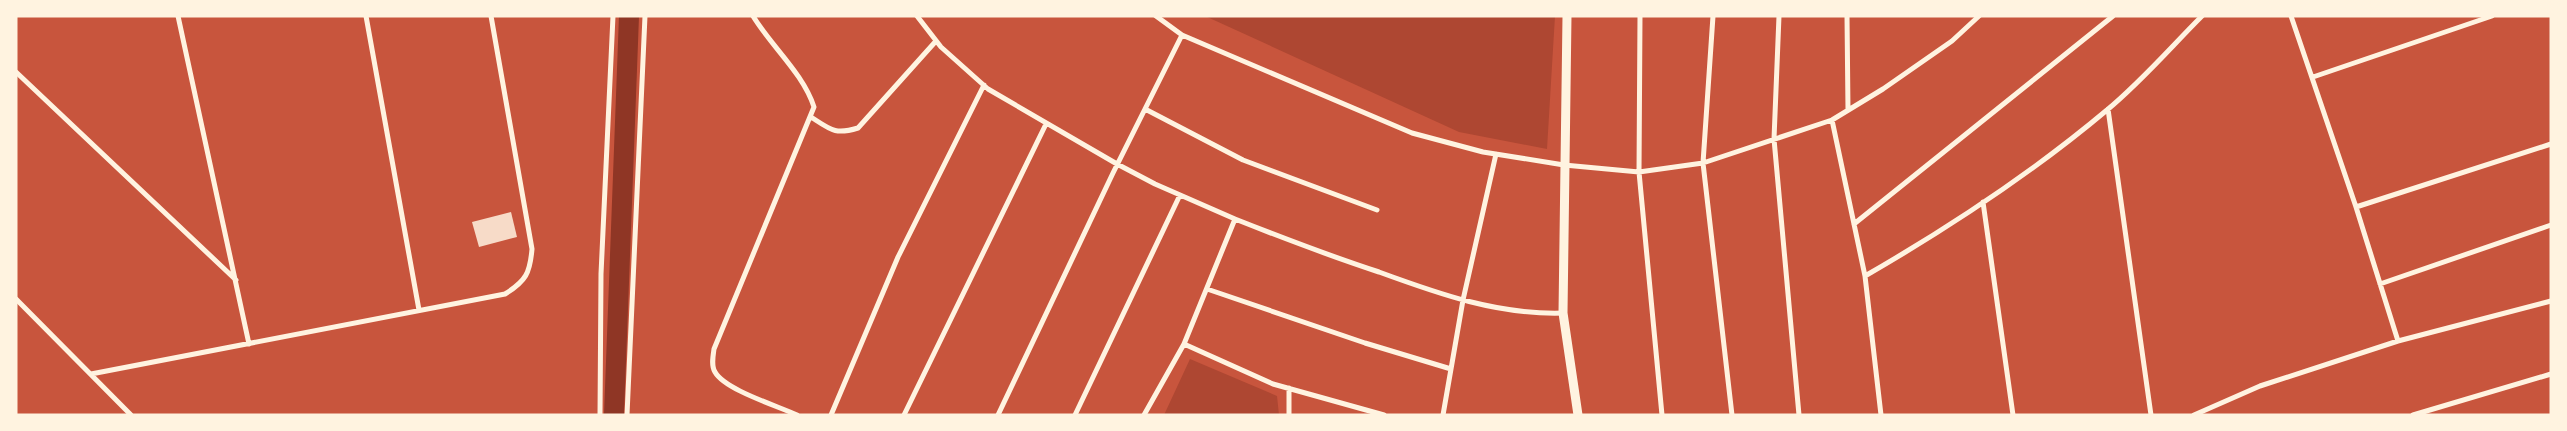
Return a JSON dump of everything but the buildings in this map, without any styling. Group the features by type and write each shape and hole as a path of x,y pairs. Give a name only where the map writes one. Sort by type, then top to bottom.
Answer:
{"street":[{"path":"178,16 250,344"},
{"path":"366,16 419,310"},
{"path":"91,374 505,294 521,284 530,267 532,249 490,16"},
{"path":"600,415 601,274 613,16"},
{"path":"627,415 645,16"},
{"path":"753,16 811,98 814,107 714,350 714,372 726,383 797,415"},
{"path":"917,16 936,41 984,85 1046,124 1117,164 1180,195 1236,220 1298,244 1463,300 1487,307 1534,314 1563,313"},
{"path":"1156,16 1182,35 1412,133 1496,154 1564,166 1639,172 1703,163 1832,120 1883,89 1952,41 1979,16"},
{"path":"1567,16 1563,313 1578,415"},
{"path":"1640,16 1639,172 1662,415"},
{"path":"1713,16 1703,163 1732,415"},
{"path":"1779,16 1774,139 1799,415"},
{"path":"1847,16 1848,110"},
{"path":"1854,224 2113,16"},
{"path":"1865,276 1933,237 2108,109 2202,16"},
{"path":"2298,16 2291,17 2356,207 2398,341"},
{"path":"2313,77 2492,16"},
{"path":"998,415 1117,164 1182,35"},
{"path":"811,117 832,131 842,133 858,128 936,41"},
{"path":"16,72 236,280"},
{"path":"831,415 898,257 984,85"},
{"path":"1145,109 1243,160 1377,210"},
{"path":"2108,109 2151,415"},
{"path":"1832,120 1865,276 1881,415"},
{"path":"904,415 1046,124"},
{"path":"2356,207 2551,144"},
{"path":"1443,415 1463,300 1496,154"},
{"path":"1075,415 1180,195"},
{"path":"1983,202 2013,415"},
{"path":"1144,415 1184,344 1236,220"},
{"path":"2380,284 2551,225"},
{"path":"1207,289 1365,343 1451,368"},
{"path":"16,299 131,415"},
{"path":"2194,415 2260,386 2398,341 2551,301"},
{"path":"1184,344 1224,364 1289,388 1384,415"},
{"path":"2413,415 2551,374"},
{"path":"1289,388 1289,415"}],"shaded area":[{"path":"1205,16 1555,16 1547,149 1459,132"},
{"path":"1190,359 1277,396 1279,415 1164,415"}],"waterway":[{"path":"614,415 629,16"}]}
